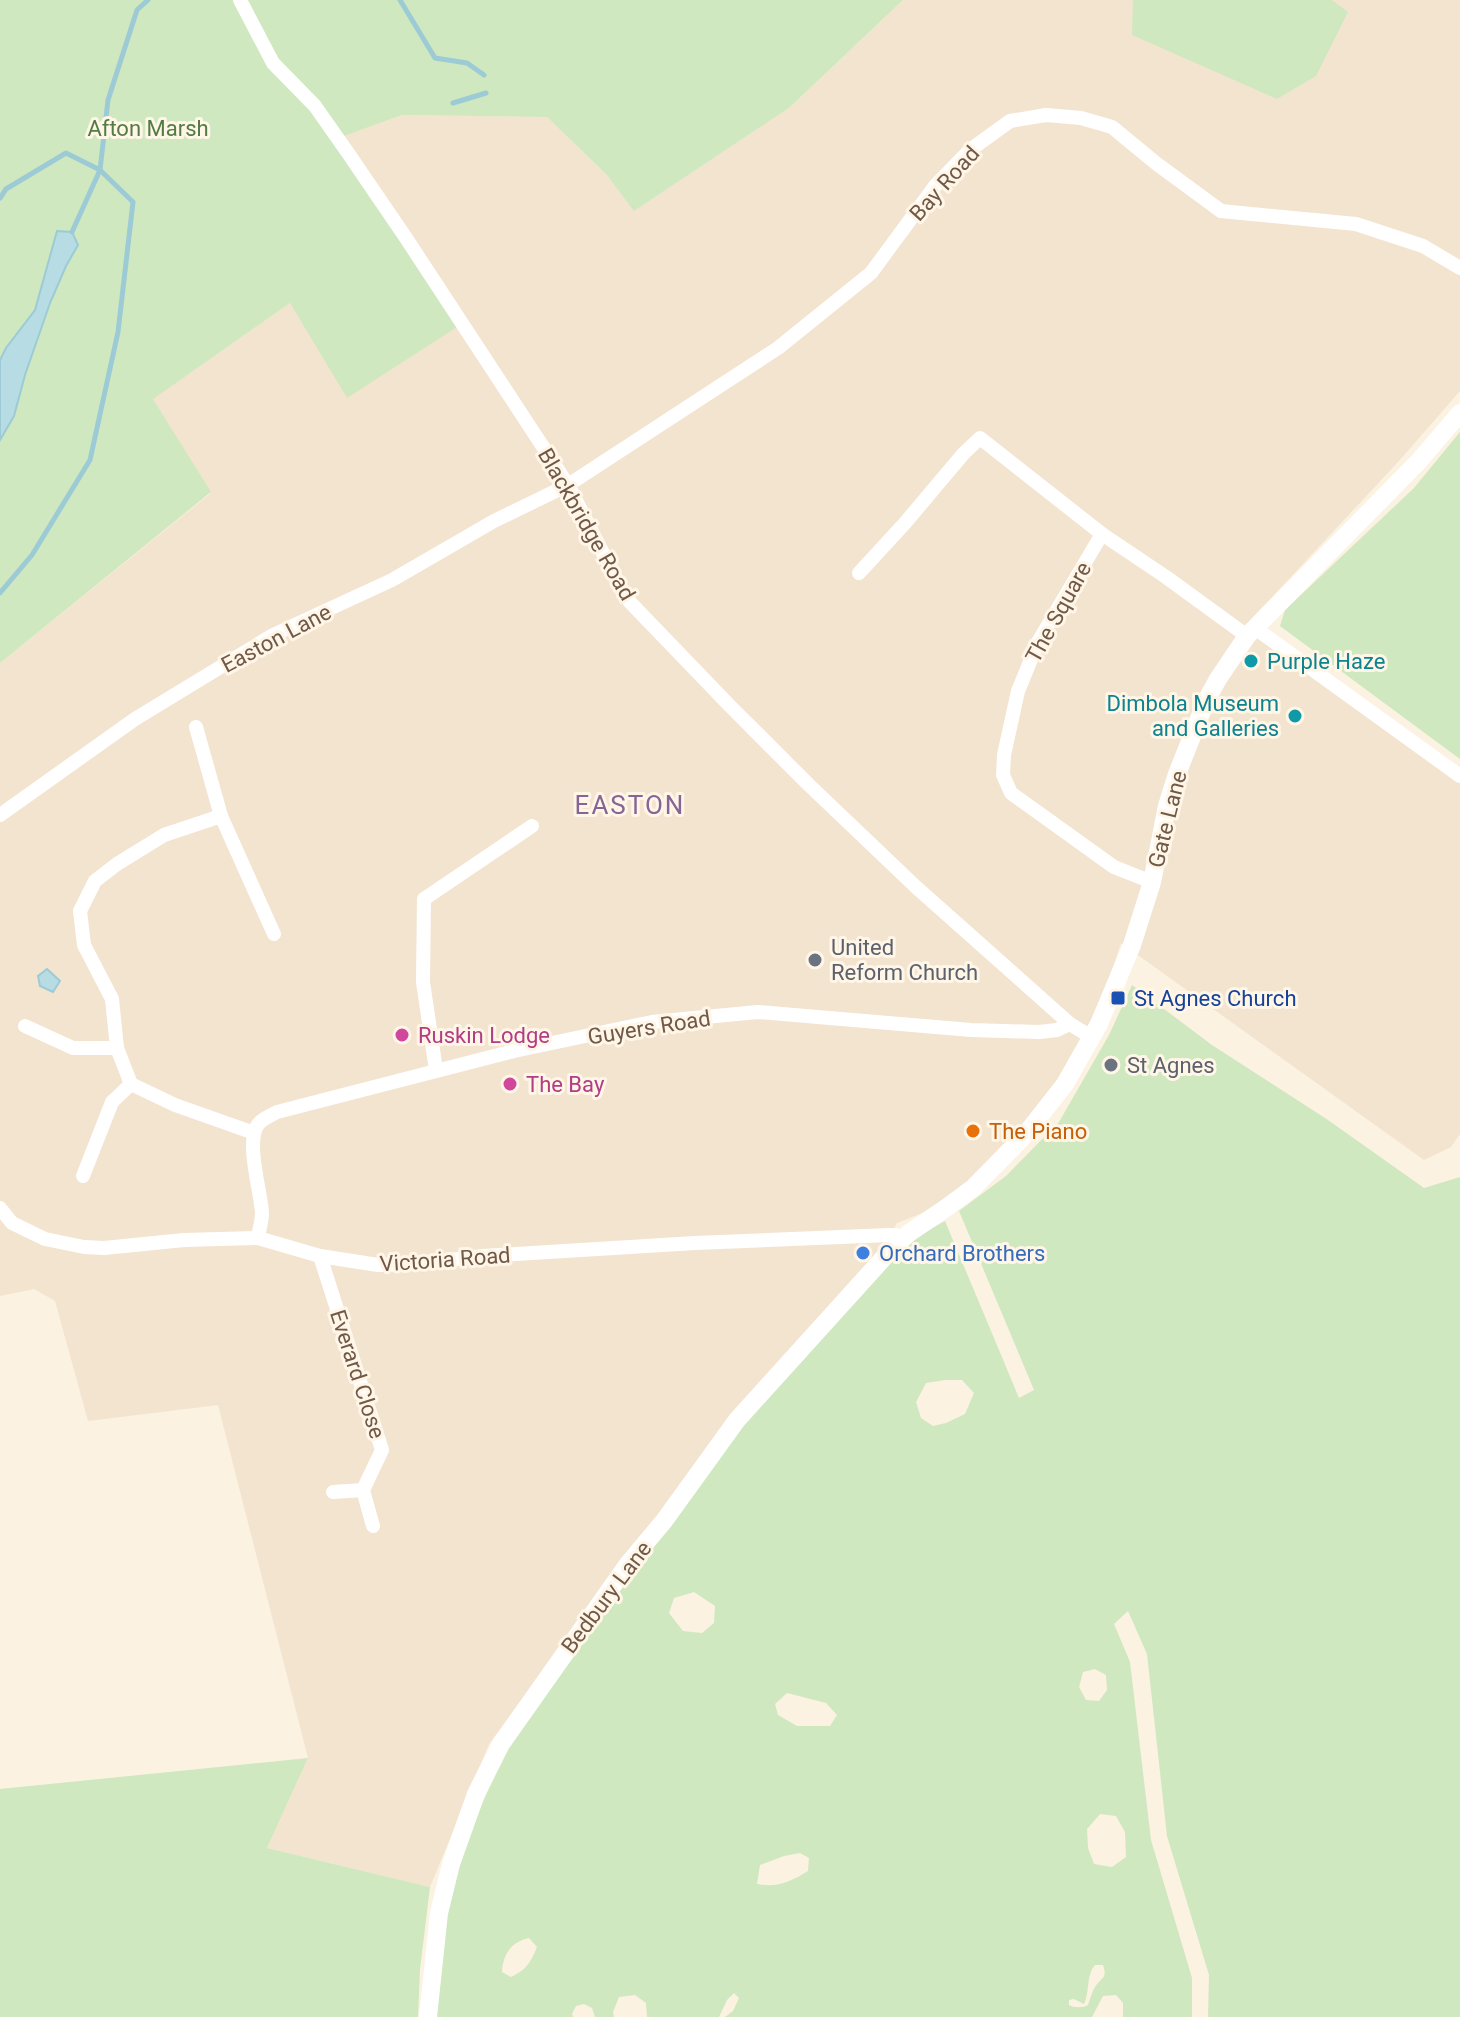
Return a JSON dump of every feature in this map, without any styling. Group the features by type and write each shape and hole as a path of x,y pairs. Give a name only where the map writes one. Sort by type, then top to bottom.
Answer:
{"street":[{"name":"Blackbridge Road","path":"240,0 273,63 315,106 348,153 568,485 626,598 809,785 916,887 1070,1024 1093,1038"},
{"name":"Bay Road","path":"568,485 778,348 871,273 935,186 970,150 1010,121 1046,115 1081,118 1112,127 1221,211 1356,224 1423,246 1460,268"},
{"name":"Gate Lane","path":"903,1239 964,1195 1025,1135 1065,1084 1093,1038 1132,945 1152,882 1167,806 1190,738 1218,679 1251,632 1419,461 1460,413"},
{"path":"859,573 980,438 1102,534"},
{"name":"Easton Lane","path":"0,815 135,719 273,635 392,580 494,521 568,485"},
{"name":"The Square","path":"1152,882 1114,867 1011,793 1003,775 1004,755 1018,691 1038,642 1102,534 1460,776"},
{"path":"196,727 221,816 274,934"},
{"path":"221,816 164,835 117,864 95,881 80,911 84,945 112,999 117,1048 131,1084 175,1105 254,1133 262,1214 258,1238"},
{"path":"436,1070 423,982 424,899 532,826"},
{"name":"Guyers Road","path":"254,1133 263,1119 277,1112 514,1051 652,1022 758,1012 985,1031 1039,1032 1057,1030 1070,1024"},
{"path":"25,1026 73,1048 117,1048"},
{"path":"83,1176 112,1102 131,1084"},
{"name":"Victoria Road","path":"0,1208 12,1223 45,1239 84,1247 258,1238 320,1256 378,1265 695,1243 889,1235 903,1239"},
{"name":"Bedbury Lane","path":"428,2017 439,1913 451,1864 476,1794 501,1744 628,1564 664,1521 737,1420 903,1239"},
{"name":"Everard Close","path":"320,1256 382,1450 363,1490"},
{"path":"333,1492 363,1490 373,1526"}],"shaded area":[{"path":"903,0 1460,0 1460,391 1245,626 1460,781 1460,1134 1451,1147 1424,1160 1121,943 1084,1039 1059,1080 992,1162 938,1207 897,1223 878,1255 663,1508 489,1744 430,1887 267,1848 308,1758 218,1405 88,1421 55,1301 34,1289 0,1296 0,663 211,493 152,399 290,303 332,140 402,115 547,117 607,175 635,210 789,108"}],"green space":[{"name":"Afton Marsh","path":"0,0 903,0 789,108 634,211 607,175 547,117 402,115 333,140 457,327 347,398 290,303 153,399 211,492 0,663 0,440 14,416 50,303 78,245 57,232 35,311 0,360"},
{"path":"1133,0 1332,0 1348,12 1316,76 1277,99 1132,35"},
{"path":"1460,432 1460,759 1280,626 1285,610 1414,488"},
{"path":"1132,985 1212,1045 1328,1120 1424,1188 1460,1177 1460,2017 1208,2017 1209,1975 1167,1836 1147,1654 1128,1611 1114,1624 1130,1662 1151,1840 1192,1978 1192,2017 1123,2017 1123,2003 1116,1995 1103,1996 1092,2017 725,2017 733,2011 739,1998 734,1993 719,2017 647,2017 646,2003 635,1995 619,1997 614,2017 595,2017 592,2008 584,2004 576,2006 573,2017 433,2017 455,1865 507,1747 563,1662 746,1419 907,1242 945,1221 1019,1398 1034,1390 959,1211 1006,1176 1059,1122 1109,1035","holes":["945,1380 962,1380 974,1393 965,1414 933,1426 921,1418 916,1402 926,1383","694,1592 715,1606 714,1623 702,1633 683,1631 669,1613 674,1598","1095,1669 1106,1675 1107,1690 1099,1701 1086,1700 1079,1687 1083,1672","787,1693 826,1703 837,1715 830,1726 797,1726 778,1715 775,1704","1100,1814 1116,1816 1125,1832 1126,1857 1112,1867 1094,1864 1088,1848 1087,1829","800,1853 809,1858 808,1871 777,1885 757,1884 760,1865","529,1938 537,1947 527,1965 511,1977 502,1972 503,1966 506,1954 517,1942","1095,1965 1103,1965 1104,1975 1088,2005 1069,2005 1069,2000 1074,1999 1084,2004"]},
{"path":"308,1758 267,1848 430,1887 420,1969 418,2017 0,2017 0,1789"}],"water":[{"path":"57,231 72,232 78,245 50,303 14,416 0,440 0,360 35,310"},
{"path":"47,969 60,981 53,992 40,986 38,976"}],"waterway":[{"path":"72,232 100,170 108,100 137,10 148,0"},
{"path":"400,0 435,58 467,63 484,75"},
{"path":"453,103 486,93"},
{"path":"0,198 6,189 66,153 100,170 133,202 118,332 90,460 32,555 0,593"}],"place":[{"name":"Purple Haze","path":"1251,661"},
{"name":"Dimbola Museum and Galleries","path":"1295,716"},
{"name":"United Reform Church","path":"815,960"},
{"name":"St Agnes Church","path":"1118,998"},
{"name":"Ruskin Lodge","path":"402,1035"},
{"name":"St Agnes","path":"1111,1065"},
{"name":"The Bay","path":"510,1084"},
{"name":"The Piano","path":"973,1131"},
{"name":"Orchard Brothers","path":"863,1253"}],"district":[{"name":"EASTON","path":"630,805"}]}
